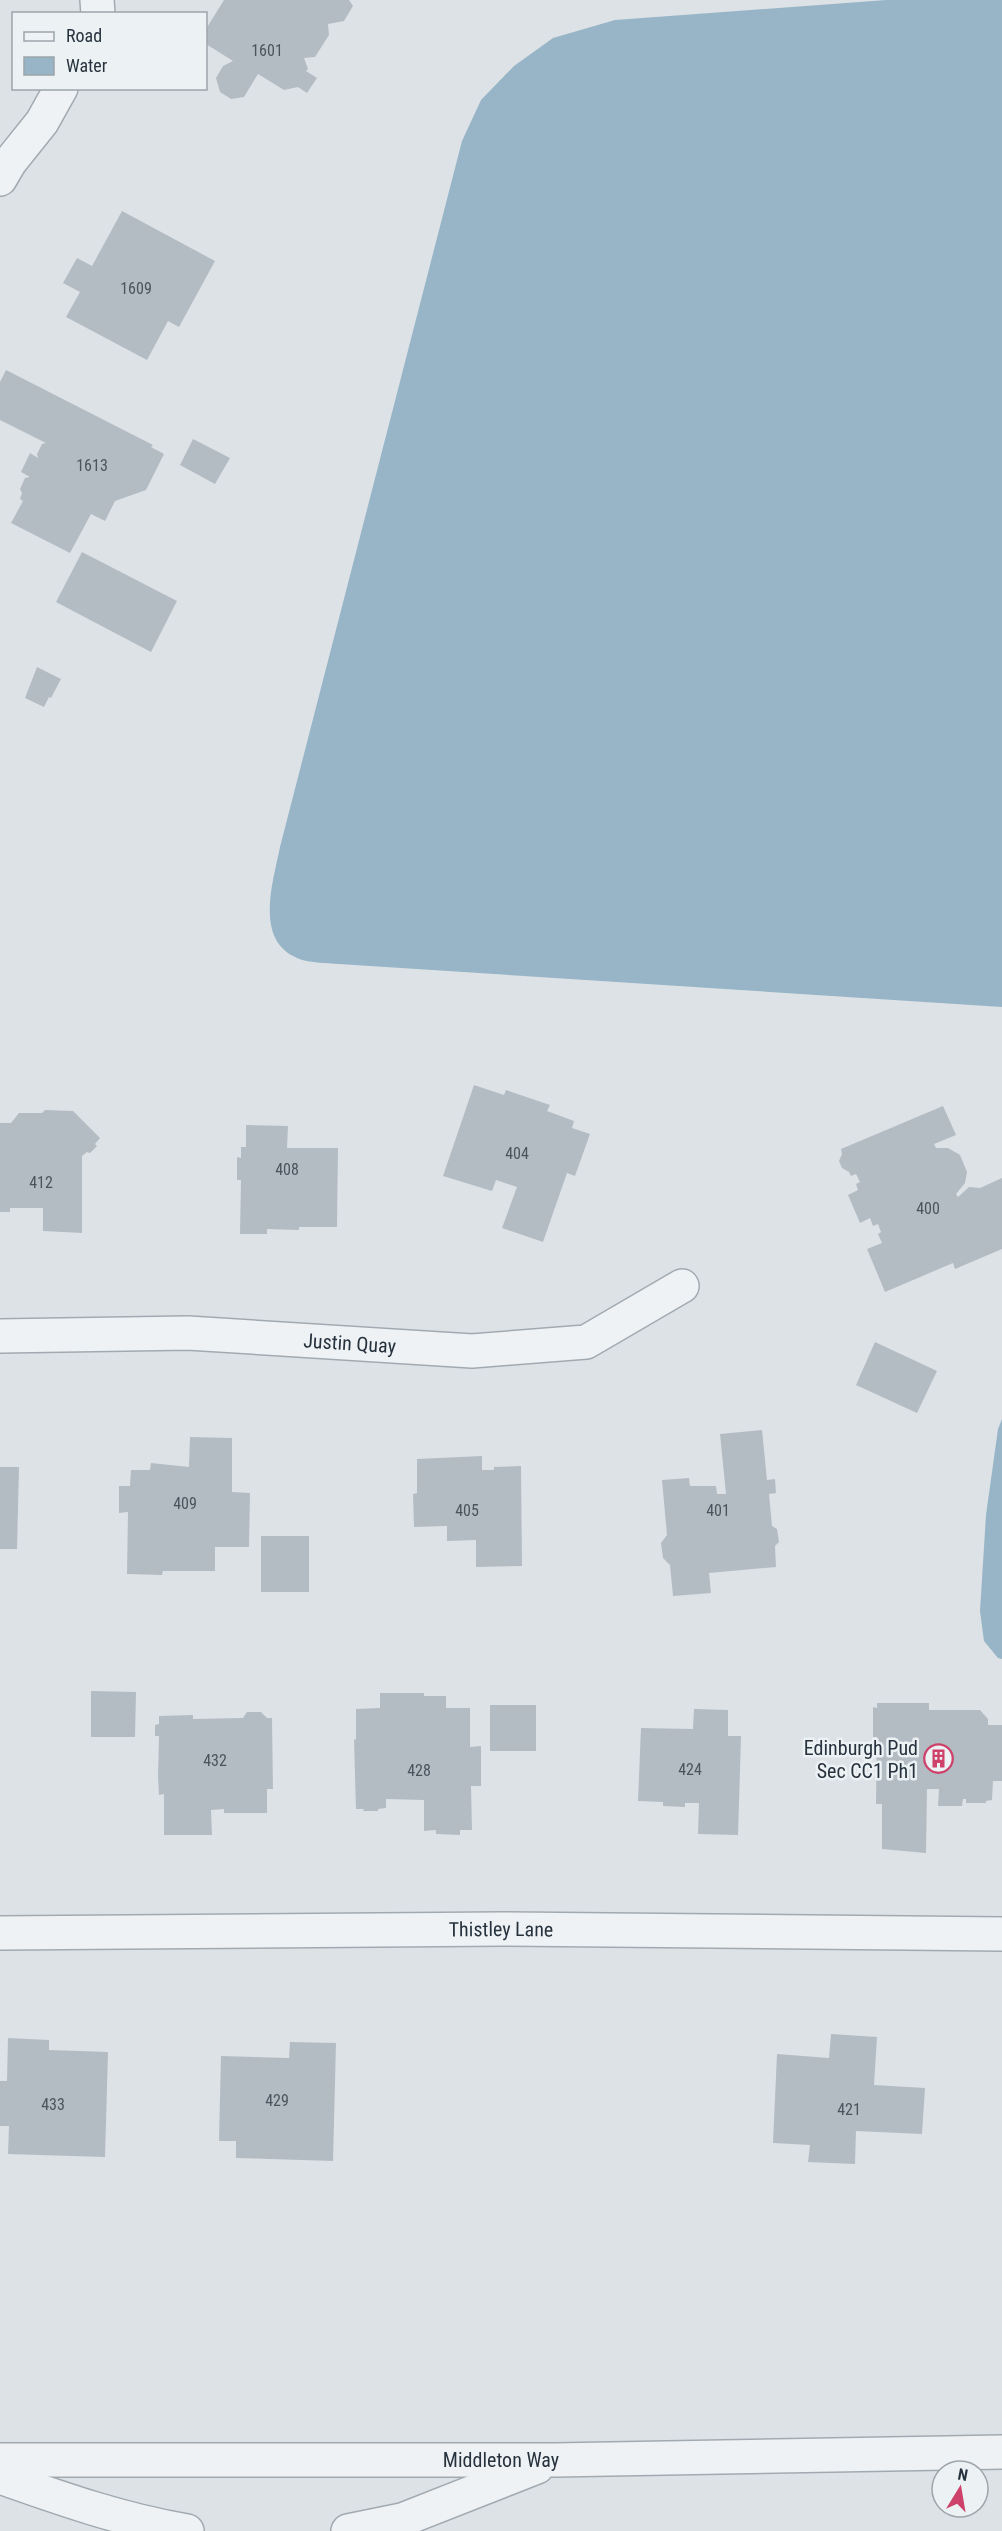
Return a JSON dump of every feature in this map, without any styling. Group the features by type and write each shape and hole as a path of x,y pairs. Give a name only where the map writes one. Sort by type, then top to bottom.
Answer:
{"street":[{"path":"3,166 42,122 60,90"},
{"name":"Justin Quay","path":"0,1336 188,1333 483,1350 586,1342 682,1286"},
{"name":"Thistley Lane","path":"0,1933 514,1929 1002,1934"},
{"name":"Middleton Way","path":"0,2460 555,2460 1002,2452"},
{"path":"348,2531 402,2520 555,2460"},
{"path":"0,2477 140,2523 187,2531"}],"water":[{"path":"886,0 1002,0 1002,1007 323,963 297,958 284,949 275,938 271,924 271,893 280,847 462,141 481,100 514,66 553,38 615,20"},
{"path":"1002,1419 1002,1659 998,1658 984,1641 980,1611 986,1515 998,1429"}],"building":[{"path":"224,0 349,0 353,6 344,21 328,24 329,35 315,57 304,58 308,69 306,71 317,78 307,93 298,87 284,90 258,74 244,97 231,99 220,92 216,78 223,66 233,61 207,45 207,27"},
{"path":"122,211 215,261 179,327 168,321 147,360 66,317 80,292 63,283 77,258 92,266"},
{"path":"6,370 153,445 151,447 164,454 146,490 115,501 105,521 91,514 70,553 11,523 23,501 20,499 22,493 20,489 25,478 30,477 21,472 30,453 38,458 37,454 42,444 46,443 0,420 0,382"},
{"path":"193,439 230,458 215,484 180,465"},
{"path":"82,552 177,601 151,652 56,602"},
{"path":"37,667 61,679 44,707 25,698"},
{"path":"474,1085 504,1095 506,1090 550,1105 547,1111 574,1121 572,1128 590,1134 575,1176 567,1173 543,1242 502,1228 517,1187 496,1180 492,1191 443,1176"},
{"path":"943,1106 956,1135 934,1144 936,1148 948,1148 960,1155 967,1172 965,1183 956,1194 958,1197 969,1187 980,1188 1002,1178 1002,1249 955,1269 953,1263 885,1292 867,1249 882,1243 878,1234 881,1232 878,1224 873,1226 870,1218 860,1223 848,1195 858,1190 856,1184 860,1182 856,1174 851,1176 842,1168 839,1161 842,1154 841,1149"},
{"path":"45,1110 73,1111 100,1138 95,1144 97,1146 90,1153 87,1152 82,1156 82,1233 43,1231 43,1208 10,1208 10,1212 0,1212 0,1123 11,1123 19,1113 42,1113"},
{"path":"246,1125 288,1126 287,1148 338,1148 337,1227 299,1227 299,1230 267,1229 267,1234 240,1234 241,1180 237,1180 237,1157 241,1158 241,1147 246,1147"},
{"path":"875,1342 937,1371 917,1413 856,1385"},
{"path":"762,1430 767,1480 775,1479 776,1493 769,1494 772,1526 777,1529 779,1542 775,1546 776,1567 709,1573 711,1593 673,1596 670,1565 663,1558 661,1543 667,1535 662,1480 689,1478 690,1486 716,1486 717,1494 726,1494 720,1434"},
{"path":"190,1437 232,1438 232,1492 250,1493 249,1547 215,1547 215,1571 163,1571 162,1575 127,1574 128,1512 119,1513 119,1486 130,1486 131,1470 150,1470 151,1463 189,1467"},
{"path":"482,1456 482,1470 521,1466 522,1566 476,1567 476,1540 447,1541 447,1526 414,1527 413,1494 417,1493 417,1459"},
{"path":"0,1467 19,1467 17,1549 0,1549"},
{"path":"261,1536 309,1536 309,1592 261,1592"},
{"path":"91,1691 136,1692 135,1737 91,1737"},
{"path":"380,1693 424,1693 424,1696 446,1696 446,1708 470,1708 470,1747 481,1746 481,1786 471,1786 472,1830 460,1830 460,1835 436,1834 436,1830 424,1831 424,1800 386,1799 386,1808 378,1809 378,1811 356,1809 354,1739 356,1740 356,1709 380,1708"},
{"name":"Edinburgh Pud Sec CC1 Ph1","path":"877,1703 929,1703 929,1710 980,1710 988,1719 988,1725 1002,1725 1002,1781 993,1781 992,1800 986,1803 966,1803 966,1799 963,1799 962,1806 938,1806 939,1789 927,1789 926,1853 882,1849 882,1804 876,1804 877,1737 873,1737 873,1707 877,1708"},
{"path":"490,1705 536,1705 536,1751 490,1751"},
{"path":"694,1709 728,1710 728,1736 741,1736 738,1835 698,1834 699,1803 685,1803 685,1807 663,1806 663,1802 638,1801 641,1728 693,1729"},
{"path":"247,1712 261,1712 267,1718 272,1718 273,1789 267,1789 267,1813 224,1813 224,1809 211,1810 212,1835 164,1835 164,1794 159,1795 158,1777 159,1736 155,1736 155,1725 159,1724 159,1716 193,1715 193,1719 243,1718"},
{"path":"831,2034 877,2037 874,2085 925,2088 922,2134 856,2131 855,2164 808,2162 810,2145 773,2143 777,2054 829,2058"},
{"path":"8,2038 49,2040 49,2050 108,2052 105,2157 8,2154 9,2126 0,2126 0,2081 7,2081"},
{"path":"290,2042 336,2043 333,2161 236,2158 236,2141 219,2141 221,2056 289,2058"}],"place":[{"name":"Edinburgh Pud Sec CC1 Ph1","path":"939,1759"}]}
